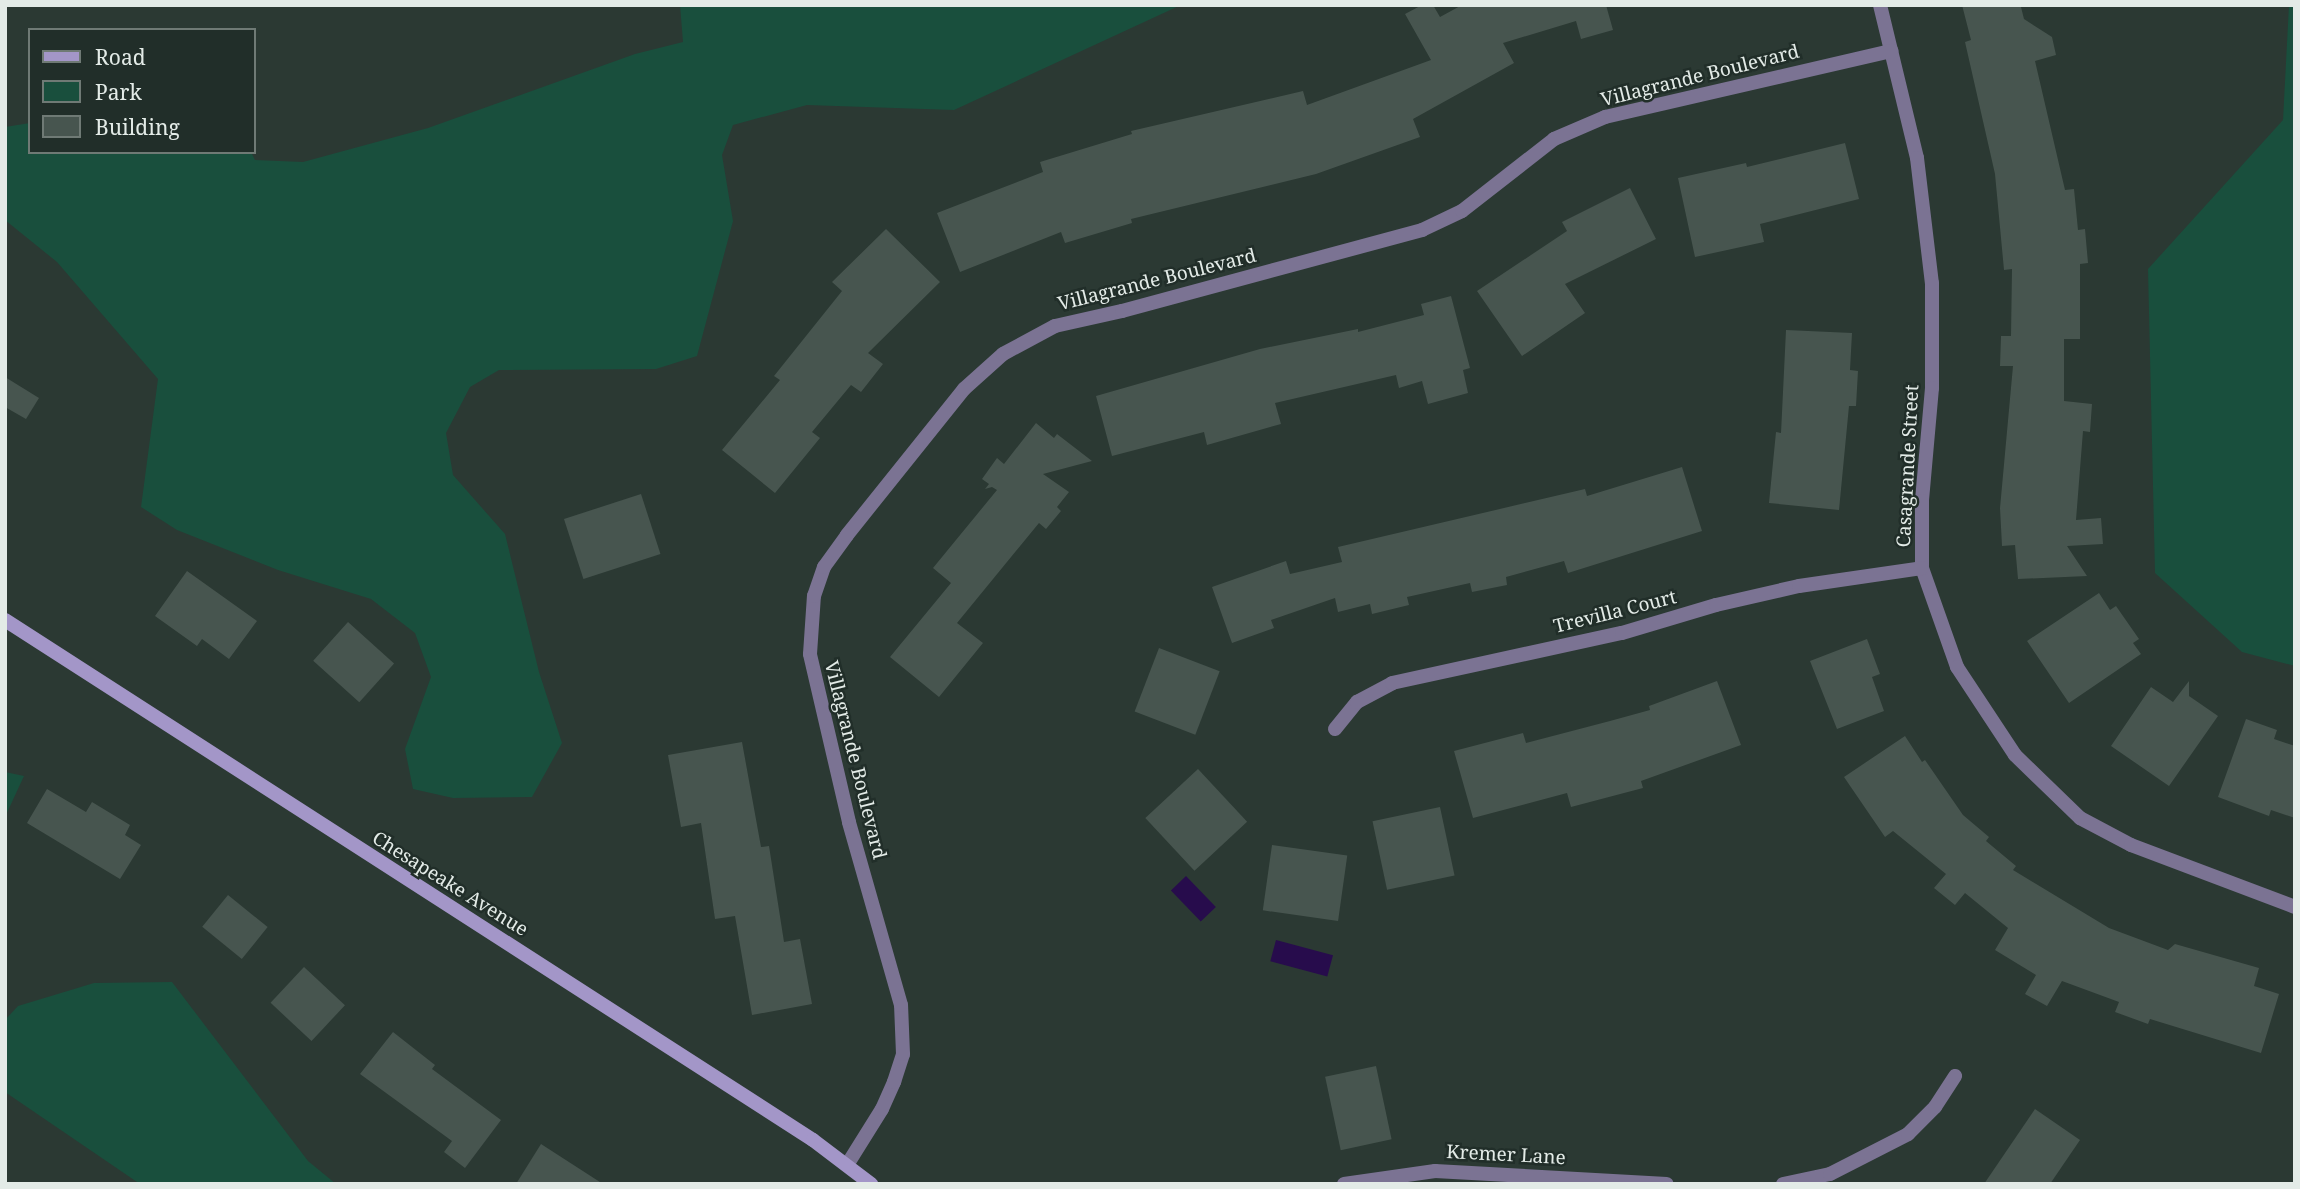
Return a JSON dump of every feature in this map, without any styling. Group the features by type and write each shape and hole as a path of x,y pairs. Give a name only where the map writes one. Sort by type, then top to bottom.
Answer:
{"street":[{"name":"Casagrande Street","path":"1881,5 1917,158 1932,283 1932,388 1922,501 1922,568 1957,667 2015,755 2080,818 2131,845 2295,907"},
{"name":"Villagrande Boulevard","path":"847,1165 882,1109 897,1073 903,1054 901,1005 849,822 810,654 814,596 824,567 847,535 964,389 1003,354 1055,326 1122,311 1422,230 1462,211 1554,139 1605,117 1891,51"},
{"name":"Trevilla Court","path":"1335,729 1357,702 1392,683 1622,633 1716,605 1799,586 1922,568"},
{"name":"Chesapeake Avenue","path":"5,620 847,1165 871,1184"},
{"path":"1783,1184 1830,1174 1908,1134 1935,1107 1955,1076"},
{"name":"Kremer Lane","path":"1344,1184 1435,1171 1667,1184"}],"green space":[{"path":"680,5 1181,5 954,110 807,105 733,125 722,155 733,221 697,356 656,369 499,370 470,387 446,433 453,475 505,534 539,672 562,743 532,797 453,798 413,789 405,749 431,677 415,633 371,599 278,570 177,530 141,507 158,379 57,262 5,220 5,127 28,123 28,154 252,154 255,160 303,162 428,128 635,54 683,42"},
{"path":"2289,5 2295,5 2295,666 2242,652 2155,573 2148,269 2283,120"},
{"path":"5,772 24,776 5,817"},
{"path":"172,982 308,1161 336,1184 140,1184 5,1092 5,1020 18,1006 94,983"}],"shaded area":[{"path":"1186,876 1216,907 1201,922 1171,891"},
{"path":"1276,940 1333,955 1327,977 1270,961"}],"building":[{"path":"1422,5 1433,5 1440,17 1462,5 1606,5 1613,30 1581,39 1576,21 1503,43 1514,63 1413,119 1420,137 1316,174 1131,219 1132,223 1065,243 1061,232 960,272 937,213 1043,172 1040,162 1132,134 1131,131 1303,91 1307,105 1431,60 1405,14"},
{"path":"1962,5 2021,7 2024,19 2052,37 2056,55 2035,61 2065,190 2074,189 2078,230 2085,229 2088,263 2080,264 2080,339 2064,339 2064,401 2092,404 2090,432 2083,431 2076,520 2101,518 2103,544 2067,546 2087,576 2018,579 2015,545 2002,546 2000,508 2013,366 2000,366 2001,336 2011,336 2012,269 2004,270 1995,174 1965,42 1971,40"},
{"path":"1845,143 1859,199 1760,224 1764,242 1695,257 1678,178 1746,163 1747,167"},
{"path":"1630,188 1656,239 1565,284 1585,313 1522,356 1477,291 1567,231 1562,222"},
{"path":"886,229 940,282 868,353 883,364 861,392 851,385 812,432 820,438 775,493 722,450 780,380 774,376 842,291 832,282"},
{"path":"1451,296 1470,368 1463,370 1468,393 1428,404 1422,381 1399,388 1396,375 1275,403 1281,424 1207,445 1204,432 1112,456 1096,396 1260,349 1358,329 1358,332 1424,315 1421,304"},
{"path":"1786,330 1852,333 1850,370 1858,371 1856,406 1849,406 1839,510 1769,503 1776,432 1781,433"},
{"path":"5,377 39,398 26,419 5,407"},
{"path":"1036,423 1054,438 1057,434 1092,461 1043,474 1069,492 1057,507 1061,511 1046,529 1039,523 957,623 983,643 939,697 890,657 951,583 933,568 997,490 992,487 985,489 989,484 982,479 997,458 1004,464"},
{"path":"1682,467 1702,531 1568,573 1564,561 1506,577 1507,585 1472,592 1470,583 1407,597 1409,605 1372,614 1370,604 1338,612 1335,598 1271,620 1274,628 1232,643 1212,587 1286,561 1290,574 1342,562 1338,547 1585,489 1587,496"},
{"path":"641,494 660,554 583,579 564,519"},
{"path":"187,571 257,621 229,659 202,639 197,646 155,616"},
{"path":"2099,593 2110,610 2116,606 2139,639 2133,643 2141,654 2069,703 2027,641"},
{"path":"348,622 394,663 359,702 313,661"},
{"path":"1867,639 1880,674 1872,677 1884,711 1837,729 1810,661"},
{"path":"1159,648 1220,671 1195,735 1135,711"},
{"path":"1717,681 1741,745 1641,781 1643,788 1571,807 1567,793 1473,818 1454,751 1523,733 1526,743 1610,721 1650,710 1649,706"},
{"path":"2189,681 2189,696 2218,716 2169,786 2111,746 2151,687 2173,702"},
{"path":"2246,719 2277,730 2274,739 2295,746 2295,818 2271,810 2269,816 2218,797"},
{"path":"1905,736 1963,815 1989,837 1986,841 2016,866 2013,870 2109,928 2168,950 2175,944 2259,968 2254,986 2279,994 2261,1053 2150,1019 2148,1024 2115,1012 2119,1002 2062,981 2047,1006 2025,994 2036,975 1995,950 2008,928 1965,893 1955,905 1934,888 1946,874 1893,831 1885,837 1844,777"},
{"path":"742,742 761,847 769,846 784,942 800,939 812,1004 752,1015 735,916 715,919 701,823 681,827 668,755"},
{"path":"1198,769 1247,822 1194,871 1145,818"},
{"path":"47,789 86,812 92,802 130,825 125,835 141,845 120,879 27,823"},
{"path":"1440,807 1455,875 1387,890 1373,821"},
{"path":"1272,845 1347,856 1338,921 1263,910"},
{"path":"228,895 268,927 242,959 202,927"},
{"path":"304,967 345,1005 312,1041 271,1003"},
{"path":"393,1032 435,1065 432,1069 501,1120 465,1168 444,1152 452,1141 360,1074"},
{"path":"1376,1066 1392,1139 1341,1150 1325,1077"},
{"path":"2035,1109 2080,1140 2050,1184 1984,1184"},
{"path":"541,1144 603,1184 516,1184"}]}
